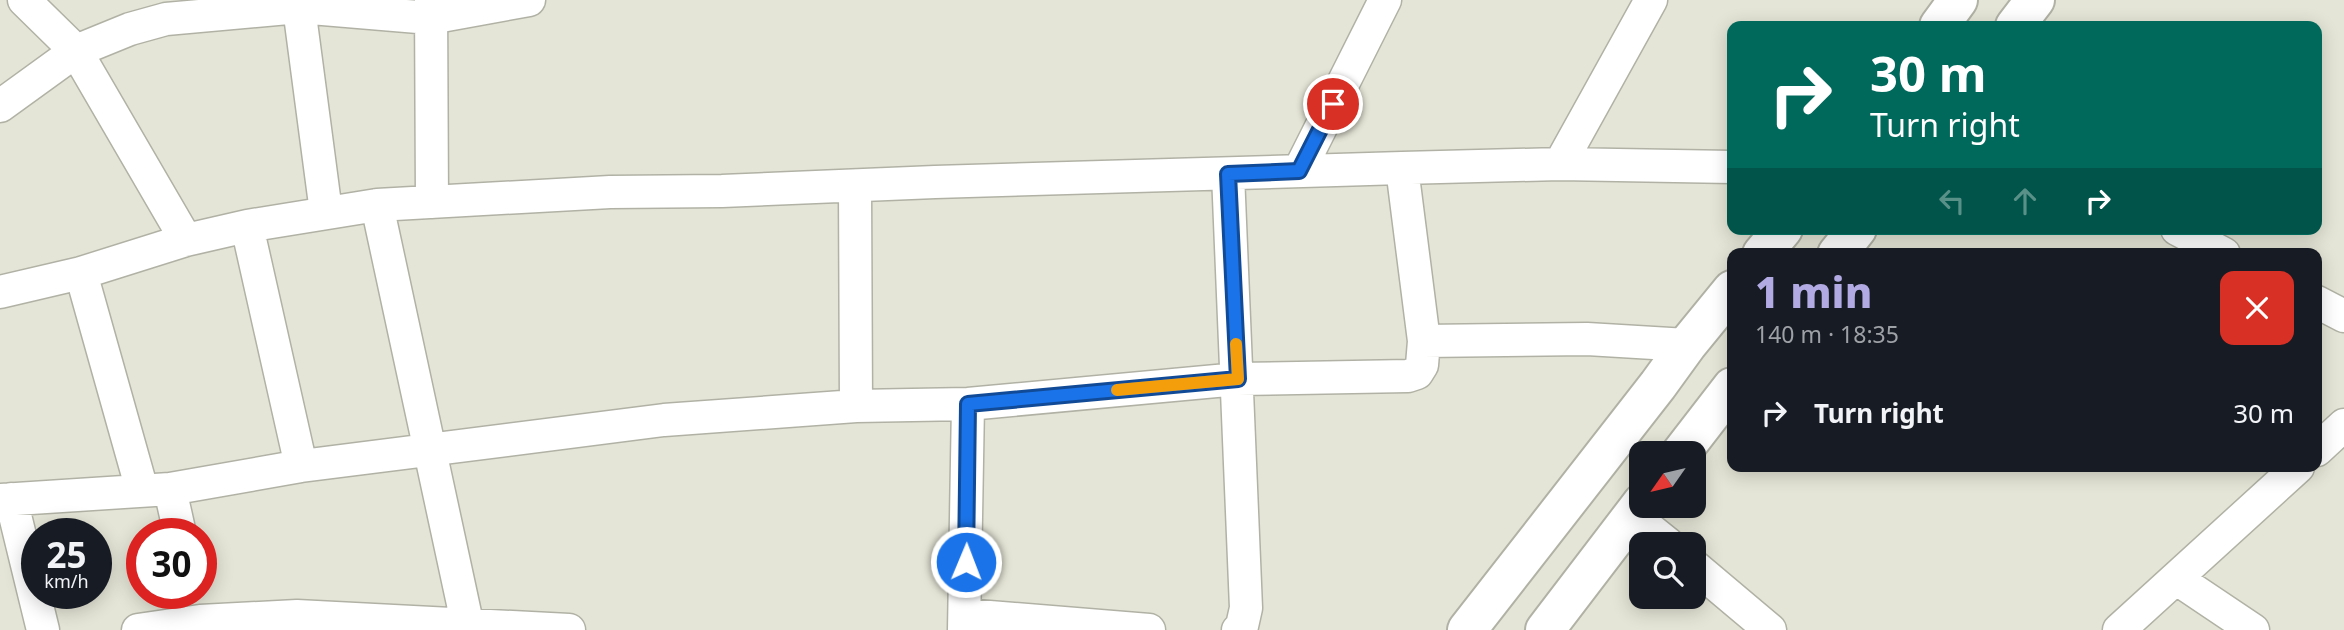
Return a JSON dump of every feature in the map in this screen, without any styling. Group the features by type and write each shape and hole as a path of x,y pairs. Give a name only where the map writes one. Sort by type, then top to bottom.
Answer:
{"street":[{"path":"24,0 76,51 186,240"},
{"path":"0,106 76,51 130,29 166,19 298,3 431,9 529,0"},
{"path":"1299,171 1385,0"},
{"path":"1560,164 1651,0"},
{"path":"1942,21 1958,0"},
{"path":"2019,21 2035,0"},
{"path":"298,3 326,212"},
{"path":"431,9 432,202"},
{"path":"0,292 81,273 186,240 247,226 377,205 610,192 1402,168 1560,164 1727,167"},
{"path":"43,630 5,499 156,490 431,448 664,420 856,406 968,404 1238,379 1408,376 1417,373 1422,365 1424,341 1402,168"},
{"path":"1228,174 1246,608 1242,626 1238,630"},
{"path":"855,186 856,406"},
{"path":"377,205 468,626"},
{"path":"247,226 301,466"},
{"path":"2188,235 2213,248"},
{"path":"81,273 156,490 171,518"},
{"path":"1467,630 1727,296"},
{"path":"2322,305 2344,316"},
{"path":"1424,341 1587,339 1687,345"},
{"path":"1658,385 1705,422"},
{"path":"1690,441 1727,393"},
{"path":"968,404 965,622 1149,630"},
{"path":"2322,445 2344,425"},
{"path":"2119,630 2293,472"},
{"path":"1545,630 1630,518"},
{"path":"1645,518 1657,532"},
{"path":"1706,576 1770,630"},
{"path":"2177,579 2253,630"},
{"path":"138,630 211,616 310,617 569,630"}],"slow traffic":[{"path":"1117,390 1238,379 1236,344"}],"route":[{"path":"966,562 968,404 1238,379 1228,174 1299,171 1333,104"}]}
